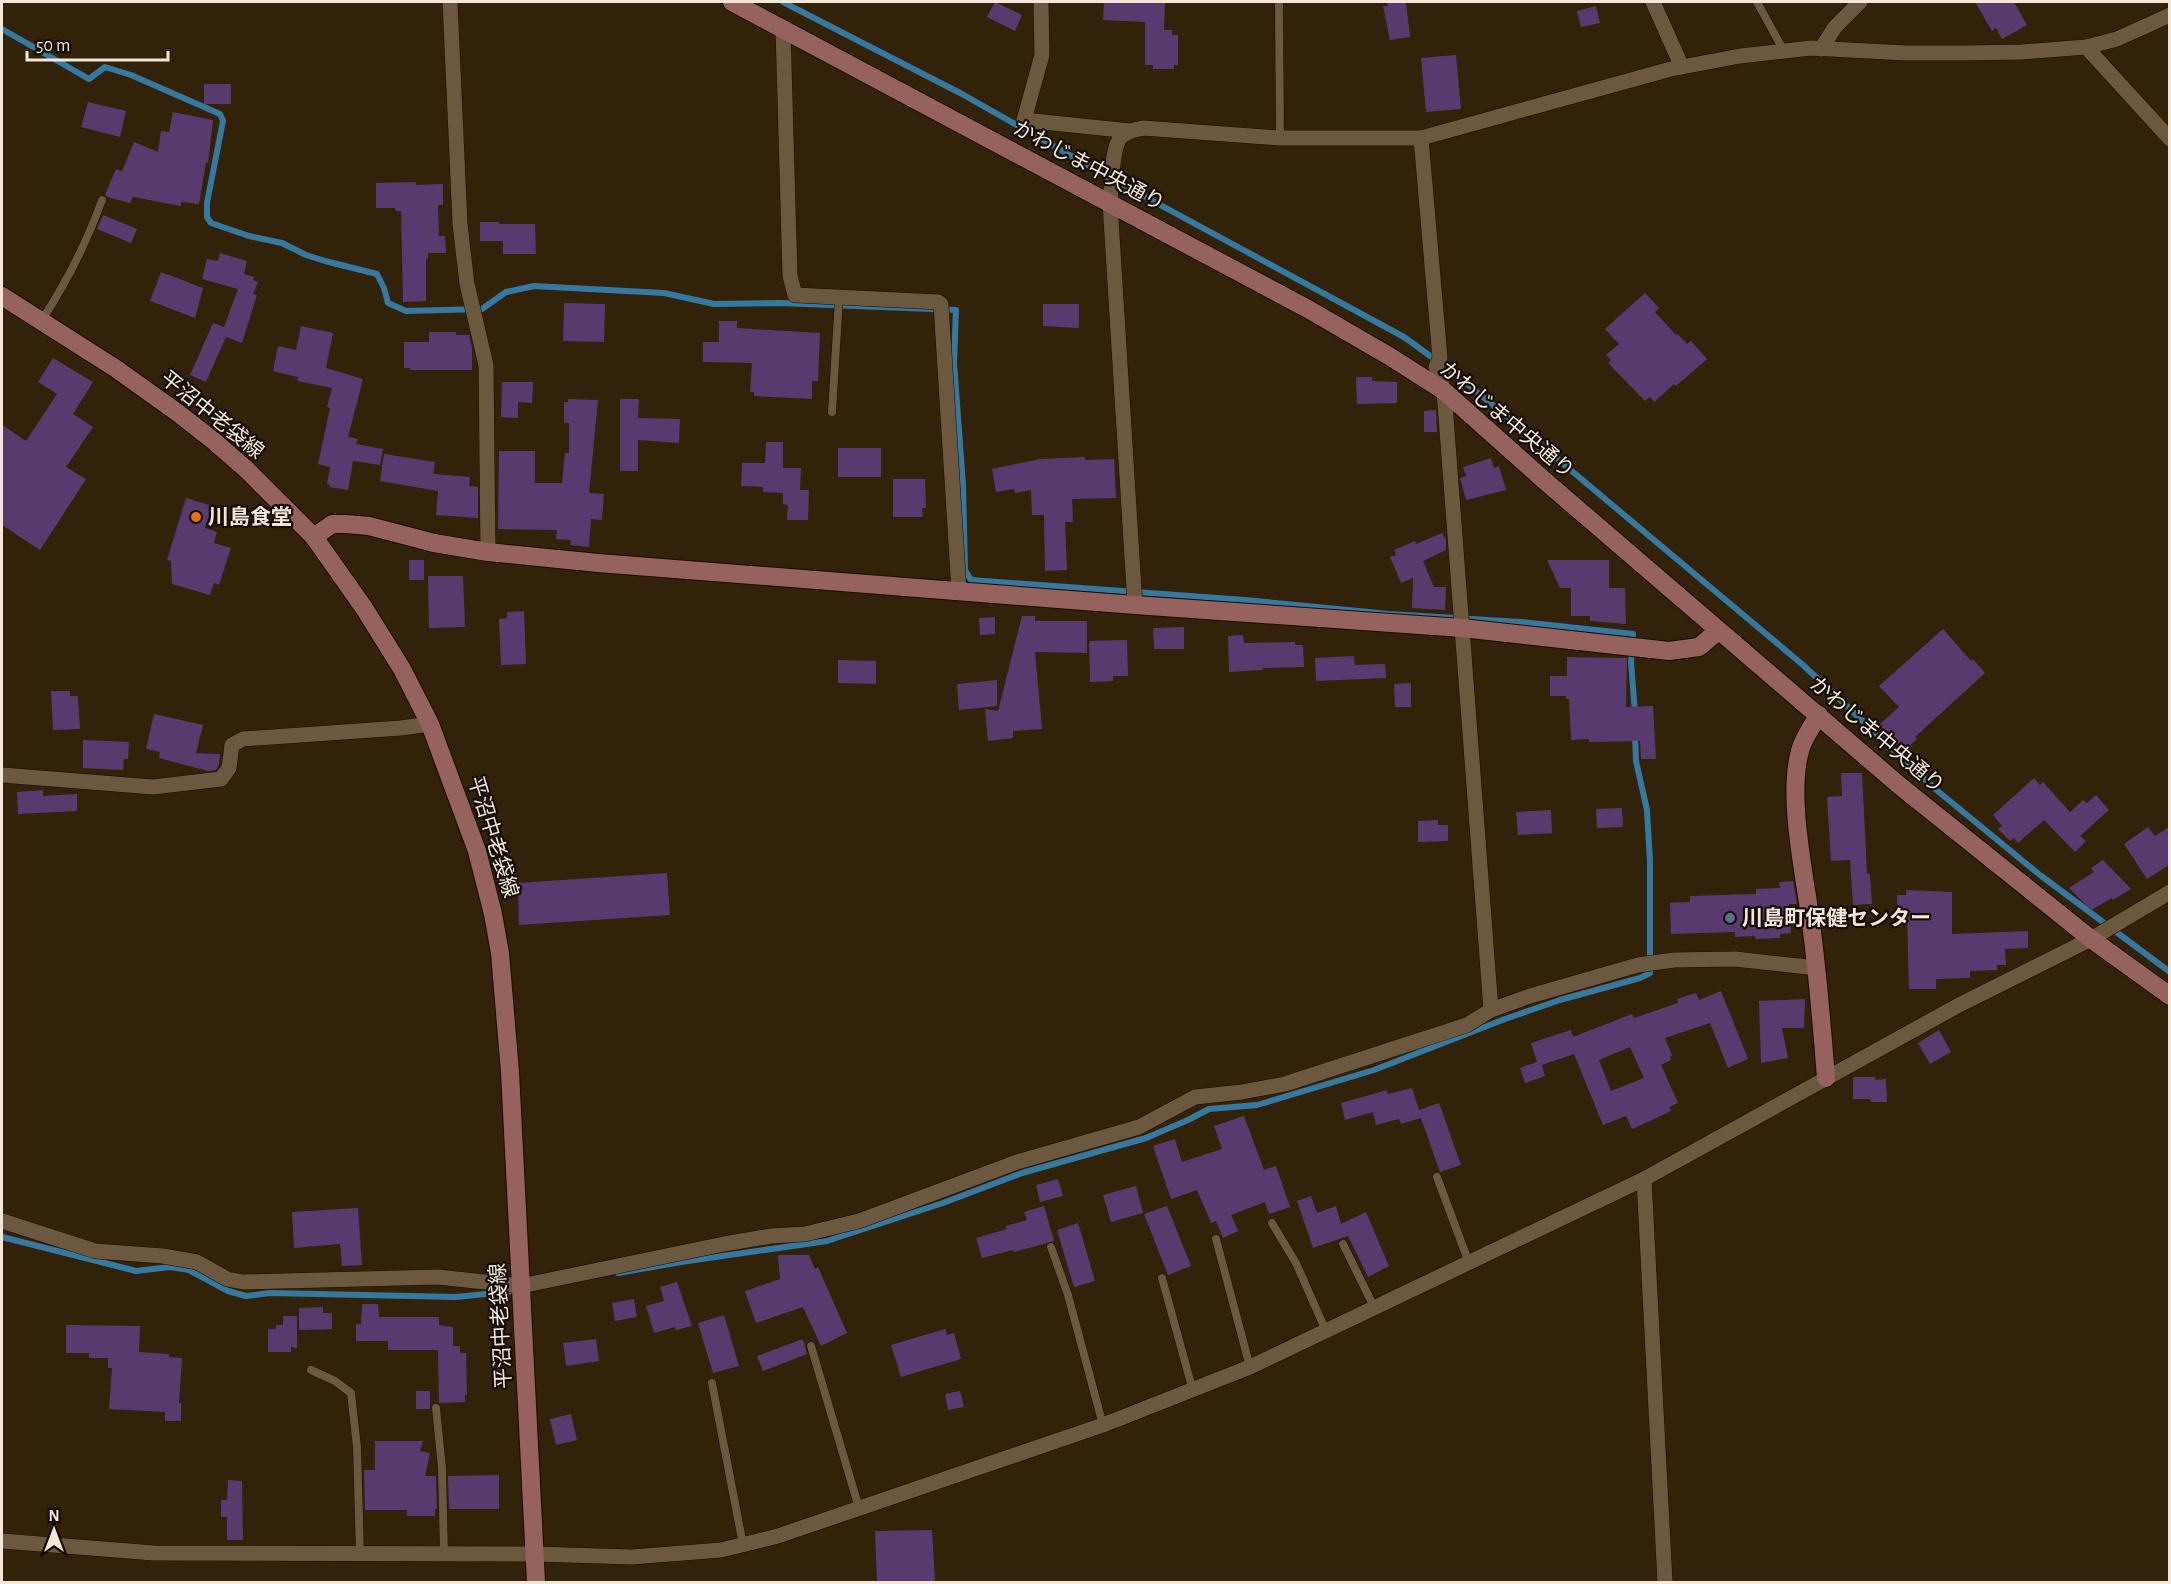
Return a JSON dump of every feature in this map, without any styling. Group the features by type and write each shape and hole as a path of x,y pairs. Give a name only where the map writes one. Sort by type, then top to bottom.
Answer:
{"street":[{"path":"450,2 460,224 467,284 486,365 488,552"},
{"name":"かわじま中央通り","path":"732,2 1308,309 1444,391 1527,466 1900,786 2091,939 2169,996"},
{"path":"1041,2 1042,55 1024,120 1130,131 1143,128 1280,138 1421,138 1682,67 1740,56 1784,51 1821,49 2022,52 2086,48 2117,39 2169,15"},
{"path":"1653,2 1682,67"},
{"path":"1821,49 1835,27 1860,2"},
{"path":"783,29 790,276 795,295 938,302 941,304 959,591"},
{"path":"2086,48 2169,139"},
{"path":"1130,131 1120,138 1115,149 1110,203 1135,605"},
{"path":"1421,138 1438,362 1444,391 1491,1010"},
{"name":"平沼中老袋線","path":"2,296 115,368 215,442 314,537 396,658 430,724 477,850 500,953 510,1072 537,1582"},
{"path":"314,537 332,524 346,524 369,526 434,543 488,552 598,563 1462,628 1669,651 1699,647 1718,631"},
{"path":"1819,715 1810,728 1800,751 1796,786 1799,836 1817,968 1826,1078"},
{"path":"2,775 153,787 221,779 229,768 232,745 243,739 430,724"},
{"path":"2,1542 154,1553 535,1554 632,1557 722,1550 778,1536 1103,1425 1250,1367 1326,1332 1644,1179 1959,1005 2091,939 2169,892"},
{"path":"2,1221 95,1251 163,1256 197,1262 227,1279 243,1282 438,1277 521,1286 724,1244 771,1236 805,1234 851,1223 1017,1162 1139,1127 1195,1097 1285,1084 1467,1025 1491,1010 1530,996 1638,966 1674,960 1735,959 1817,968"},
{"path":"1644,1179 1665,1582"}],"lane":[{"path":"1757,2 1784,51"},
{"path":"1279,5 1280,138"},
{"path":"42,320 57,298 94,224 102,201"},
{"path":"832,412 839,298"},
{"path":"1437,1177 1470,1264"},
{"path":"1272,1223 1296,1263 1326,1332"},
{"path":"1216,1239 1250,1367"},
{"path":"1343,1244 1375,1309"},
{"path":"1051,1247 1068,1295 1103,1425"},
{"path":"1162,1278 1192,1390"},
{"path":"811,1346 859,1508"},
{"path":"311,1370 351,1393 357,1447 360,1554"},
{"path":"712,1383 743,1545"},
{"path":"436,1408 442,1468 444,1554"}],"building":[{"path":"995,2 1022,15 1015,31 987,17"},
{"path":"1104,2 1165,2 1164,30 1172,30 1172,35 1178,35 1178,65 1174,65 1174,69 1153,69 1153,65 1145,65 1145,22 1103,20"},
{"path":"1387,2 1406,2 1410,37 1390,40 1383,6 1388,6"},
{"path":"1975,2 2014,2 2027,25 2002,39 1996,28 1992,31"},
{"path":"1596,6 1600,23 1581,27 1577,11"},
{"path":"1456,55 1461,109 1426,112 1421,58"},
{"path":"204,84 231,84 231,104 204,104"},
{"path":"88,102 126,111 120,137 81,127"},
{"path":"173,112 213,120 208,163 206,162 199,204 181,202 181,206 133,197 130,203 107,197 105,195 116,169 122,171 134,142 158,152 161,131 169,132"},
{"path":"416,182 416,185 443,184 443,205 438,205 439,236 445,236 446,253 428,253 426,301 403,302 401,211 396,211 395,208 376,208 376,183"},
{"path":"103,215 137,229 131,243 97,229"},
{"path":"480,222 535,224 536,254 503,254 503,241 480,241"},
{"path":"220,253 247,261 244,274 254,277 253,280 258,282 253,294 257,295 242,343 226,337 206,382 190,375 213,323 224,327 238,289 202,279 207,259 218,261"},
{"path":"161,272 203,288 195,318 150,301"},
{"path":"1645,293 1659,308 1655,312 1676,335 1678,334 1687,344 1691,341 1707,359 1654,402 1650,397 1645,401 1608,363 1611,360 1606,355 1619,344 1605,329"},
{"path":"564,303 605,304 604,342 563,341"},
{"path":"1043,304 1079,304 1079,328 1043,326"},
{"path":"719,321 737,321 737,328 820,333 818,381 812,381 812,399 754,396 754,392 750,392 752,363 703,362 703,342 719,342"},
{"path":"301,326 333,333 326,368 363,379 348,437 358,439 356,444 383,449 380,465 353,461 348,490 329,487 330,485 327,484 330,467 318,464 332,388 297,381 298,377 273,371 278,346 296,350"},
{"path":"429,332 456,332 456,335 469,335 472,348 472,370 410,370 410,368 404,368 404,342 429,342"},
{"path":"53,358 93,382 73,414 93,427 66,467 86,479 40,550 2,525 2,425 26,441 57,394 38,382"},
{"path":"1356,377 1372,377 1372,381 1397,382 1397,403 1357,404"},
{"path":"502,382 533,382 532,403 518,402 518,418 501,417"},
{"path":"568,399 598,400 589,493 604,494 602,520 591,519 589,547 570,545 571,540 556,539 557,530 498,529 499,451 535,451 535,483 562,483 565,453 569,453 569,423 564,423 564,402 568,402"},
{"path":"620,399 639,399 638,418 680,419 679,443 638,440 638,471 620,471"},
{"path":"1436,410 1437,432 1424,432 1424,411"},
{"path":"766,442 783,442 783,468 801,468 800,490 809,490 808,520 787,520 788,505 783,504 783,493 763,492 763,487 741,486 742,463 765,463"},
{"path":"838,448 881,448 881,477 838,477"},
{"path":"384,454 435,462 433,474 470,477 469,486 478,487 478,518 436,515 438,491 380,481"},
{"path":"1085,457 1085,460 1114,459 1116,498 1072,499 1073,522 1065,522 1067,570 1045,571 1044,515 1032,515 1031,490 1015,493 1014,489 996,492 992,469 1040,459"},
{"path":"1491,458 1494,468 1499,466 1506,490 1466,500 1460,478 1466,476 1463,467"},
{"path":"893,479 925,479 926,508 922,508 923,517 893,517"},
{"path":"186,498 212,506 205,528 217,532 214,543 231,548 219,585 214,583 210,595 172,584 171,561 167,560"},
{"path":"1442,533 1446,540 1446,550 1423,561 1434,587 1446,587 1445,610 1412,608 1413,578 1401,583 1390,557 1396,555 1394,550"},
{"path":"409,560 424,560 424,580 409,580"},
{"path":"1547,560 1609,560 1609,588 1625,588 1626,624 1590,621 1590,616 1571,616 1571,588 1560,588"},
{"path":"428,576 463,576 465,627 429,628"},
{"path":"524,611 526,664 501,665 499,619 507,618 507,612"},
{"path":"1022,616 1035,616 1035,621 1087,621 1087,653 1035,652 1042,729 1013,731 1013,738 988,741 985,709 998,711"},
{"path":"995,617 995,634 980,635 979,618"},
{"path":"1184,627 1184,649 1154,649 1153,628"},
{"path":"1943,629 1971,661 1973,659 1985,673 1915,737 1917,739 1903,752 1879,725 1899,707 1879,686"},
{"path":"1243,635 1244,643 1295,642 1295,645 1303,645 1304,667 1229,672 1228,636"},
{"path":"1127,640 1128,676 1113,676 1113,681 1090,682 1089,641"},
{"path":"1354,656 1355,665 1385,664 1386,678 1316,681 1315,658"},
{"path":"1567,657 1627,658 1626,707 1653,706 1656,759 1641,759 1640,741 1571,740 1569,699 1566,699 1566,696 1550,696 1550,676 1567,676"},
{"path":"838,660 876,661 876,684 838,683"},
{"path":"997,680 997,706 959,710 957,684"},
{"path":"1411,683 1411,707 1395,707 1394,684"},
{"path":"51,691 70,691 70,696 78,696 80,729 53,730"},
{"path":"154,714 203,725 196,753 220,754 216,770 208,771 159,758 160,752 146,749"},
{"path":"83,740 129,742 128,759 124,759 123,770 83,768"},
{"path":"1841,773 1862,773 1867,874 1870,874 1872,904 1853,905 1850,860 1831,861 1827,797 1842,796"},
{"path":"2034,778 2040,785 2043,782 2070,812 2083,800 2087,803 2096,795 2109,810 2080,836 2086,841 2075,852 2044,820 2018,843 2014,838 2010,841 1998,829 2002,826 1993,815"},
{"path":"43,790 43,796 77,794 77,811 18,814 17,792"},
{"path":"1622,808 1623,827 1597,828 1596,809"},
{"path":"1551,810 1552,833 1518,835 1516,812"},
{"path":"1438,820 1438,825 1448,825 1448,841 1418,842 1418,821"},
{"path":"2148,827 2155,836 2169,827 2169,865 2147,879 2124,844"},
{"path":"2103,860 2131,889 2091,910 2069,888 2094,872 2091,868"},
{"path":"667,873 670,915 519,925 518,883"},
{"name":"川島町保健センター","path":"1793,881 1797,904 1789,904 1791,933 1780,934 1780,938 1735,937 1735,932 1671,934 1670,903 1690,902 1690,896 1756,894 1756,889 1780,888 1779,882"},
{"path":"1906,890 1952,892 1952,934 2028,931 2028,948 2005,949 2006,965 1997,965 1997,970 1970,971 1970,978 1936,979 1936,989 1909,989 1907,914 1897,914 1897,895 1906,895"},
{"path":"1721,991 1748,1059 1728,1068 1710,1023 1665,1038 1672,1055 1671,1060 1661,1065 1678,1103 1669,1107 1671,1111 1632,1129 1626,1116 1603,1125 1574,1054 1542,1065 1545,1076 1525,1083 1520,1068 1537,1062 1531,1043 1571,1030 1573,1037 1632,1014 1634,1018 1678,1003 1677,999 1696,993 1699,1000","holes":["1630,1047 1644,1078 1611,1091 1599,1060"]},
{"path":"1805,999 1804,1028 1782,1028 1788,1058 1761,1063 1759,1001"},
{"path":"1939,1030 1951,1052 1930,1064 1918,1043"},
{"path":"1853,1077 1886,1079 1887,1102 1853,1099"},
{"path":"1412,1088 1419,1110 1439,1103 1461,1165 1440,1172 1421,1118 1401,1124 1399,1119 1376,1125 1373,1112 1345,1120 1341,1103 1387,1090 1388,1094"},
{"path":"1244,1116 1264,1170 1276,1166 1290,1207 1269,1214 1265,1202 1231,1215 1238,1231 1223,1238 1216,1221 1211,1223 1197,1190 1171,1199 1153,1146 1175,1139 1182,1162 1222,1149 1214,1126"},
{"path":"1058,1179 1063,1196 1040,1202 1036,1185"},
{"path":"1136,1186 1143,1213 1111,1222 1103,1195"},
{"path":"1311,1196 1317,1213 1336,1206 1341,1224 1366,1212 1389,1266 1368,1277 1348,1236 1313,1248 1297,1201"},
{"path":"1044,1206 1054,1241 982,1258 976,1238 1007,1229 1006,1226 1027,1220 1024,1212"},
{"path":"1167,1206 1191,1266 1168,1275 1144,1214"},
{"path":"358,1208 362,1265 342,1266 340,1244 294,1248 292,1212"},
{"path":"1078,1223 1095,1281 1074,1287 1057,1230"},
{"path":"778,1255 809,1255 815,1269 818,1267 847,1333 821,1346 803,1307 756,1323 745,1291 780,1279"},
{"path":"677,1282 692,1326 676,1330 675,1327 654,1333 646,1306 664,1301 660,1287"},
{"path":"634,1299 637,1317 615,1321 612,1303"},
{"path":"362,1304 378,1304 379,1317 439,1317 439,1325 453,1327 453,1346 460,1346 460,1353 466,1353 467,1395 465,1395 465,1402 439,1403 438,1350 388,1350 388,1341 356,1341 356,1324 361,1324"},
{"path":"323,1307 323,1313 332,1313 332,1329 299,1330 299,1308"},
{"path":"724,1315 739,1366 713,1373 698,1323"},
{"path":"283,1316 297,1316 297,1348 291,1347 291,1352 268,1352 268,1329 276,1329 276,1325 283,1325"},
{"path":"66,1325 140,1326 139,1352 169,1354 169,1357 182,1358 179,1403 181,1403 181,1421 165,1421 165,1412 109,1409 112,1368 108,1368 108,1358 89,1358 89,1353 66,1353"},
{"path":"945,1329 947,1335 954,1333 961,1359 901,1377 891,1345"},
{"path":"596,1339 599,1361 566,1366 563,1343"},
{"path":"803,1339 807,1354 763,1371 757,1356"},
{"path":"416,1391 430,1391 430,1409 416,1409"},
{"path":"960,1391 964,1407 948,1410 945,1394"},
{"path":"571,1414 577,1440 556,1445 550,1419"},
{"path":"375,1441 423,1441 420,1451 430,1453 425,1476 436,1476 437,1509 435,1509 435,1516 407,1516 407,1510 365,1510 364,1470 375,1470"},
{"path":"499,1475 499,1509 449,1509 448,1476"},
{"path":"228,1480 242,1481 243,1540 227,1540 227,1517 221,1517 221,1500 227,1500"},
{"path":"932,1530 935,1582 877,1582 875,1531"}],"waterway":[{"path":"783,2 962,94 1105,175 1404,337 1455,374 1505,415 1803,665 1934,788 2040,875 2170,972"},
{"path":"2,29 89,79 105,67 131,75 220,114 223,121 207,203 207,217 211,223 249,236 282,243 306,255 325,261 377,274 388,303 406,311 482,309 506,292 534,286 664,293 714,304 780,303 956,310 954,363 963,485 965,570 971,580 1245,600 1389,614 1521,622 1633,634 1631,662 1635,713"},
{"path":"618,1273 827,1241 943,1203 1022,1173 1146,1138 1209,1109 1257,1105 1374,1070 1505,1019 1650,973 1650,862 1647,810 1636,761 1635,735"},
{"path":"2,1237 136,1271 170,1267 189,1270 228,1291 246,1296 270,1293 456,1297 514,1291"}],"place":[{"name":"川島食堂","path":"196,517"},
{"name":"川島町保健センター","path":"1730,918"}]}
